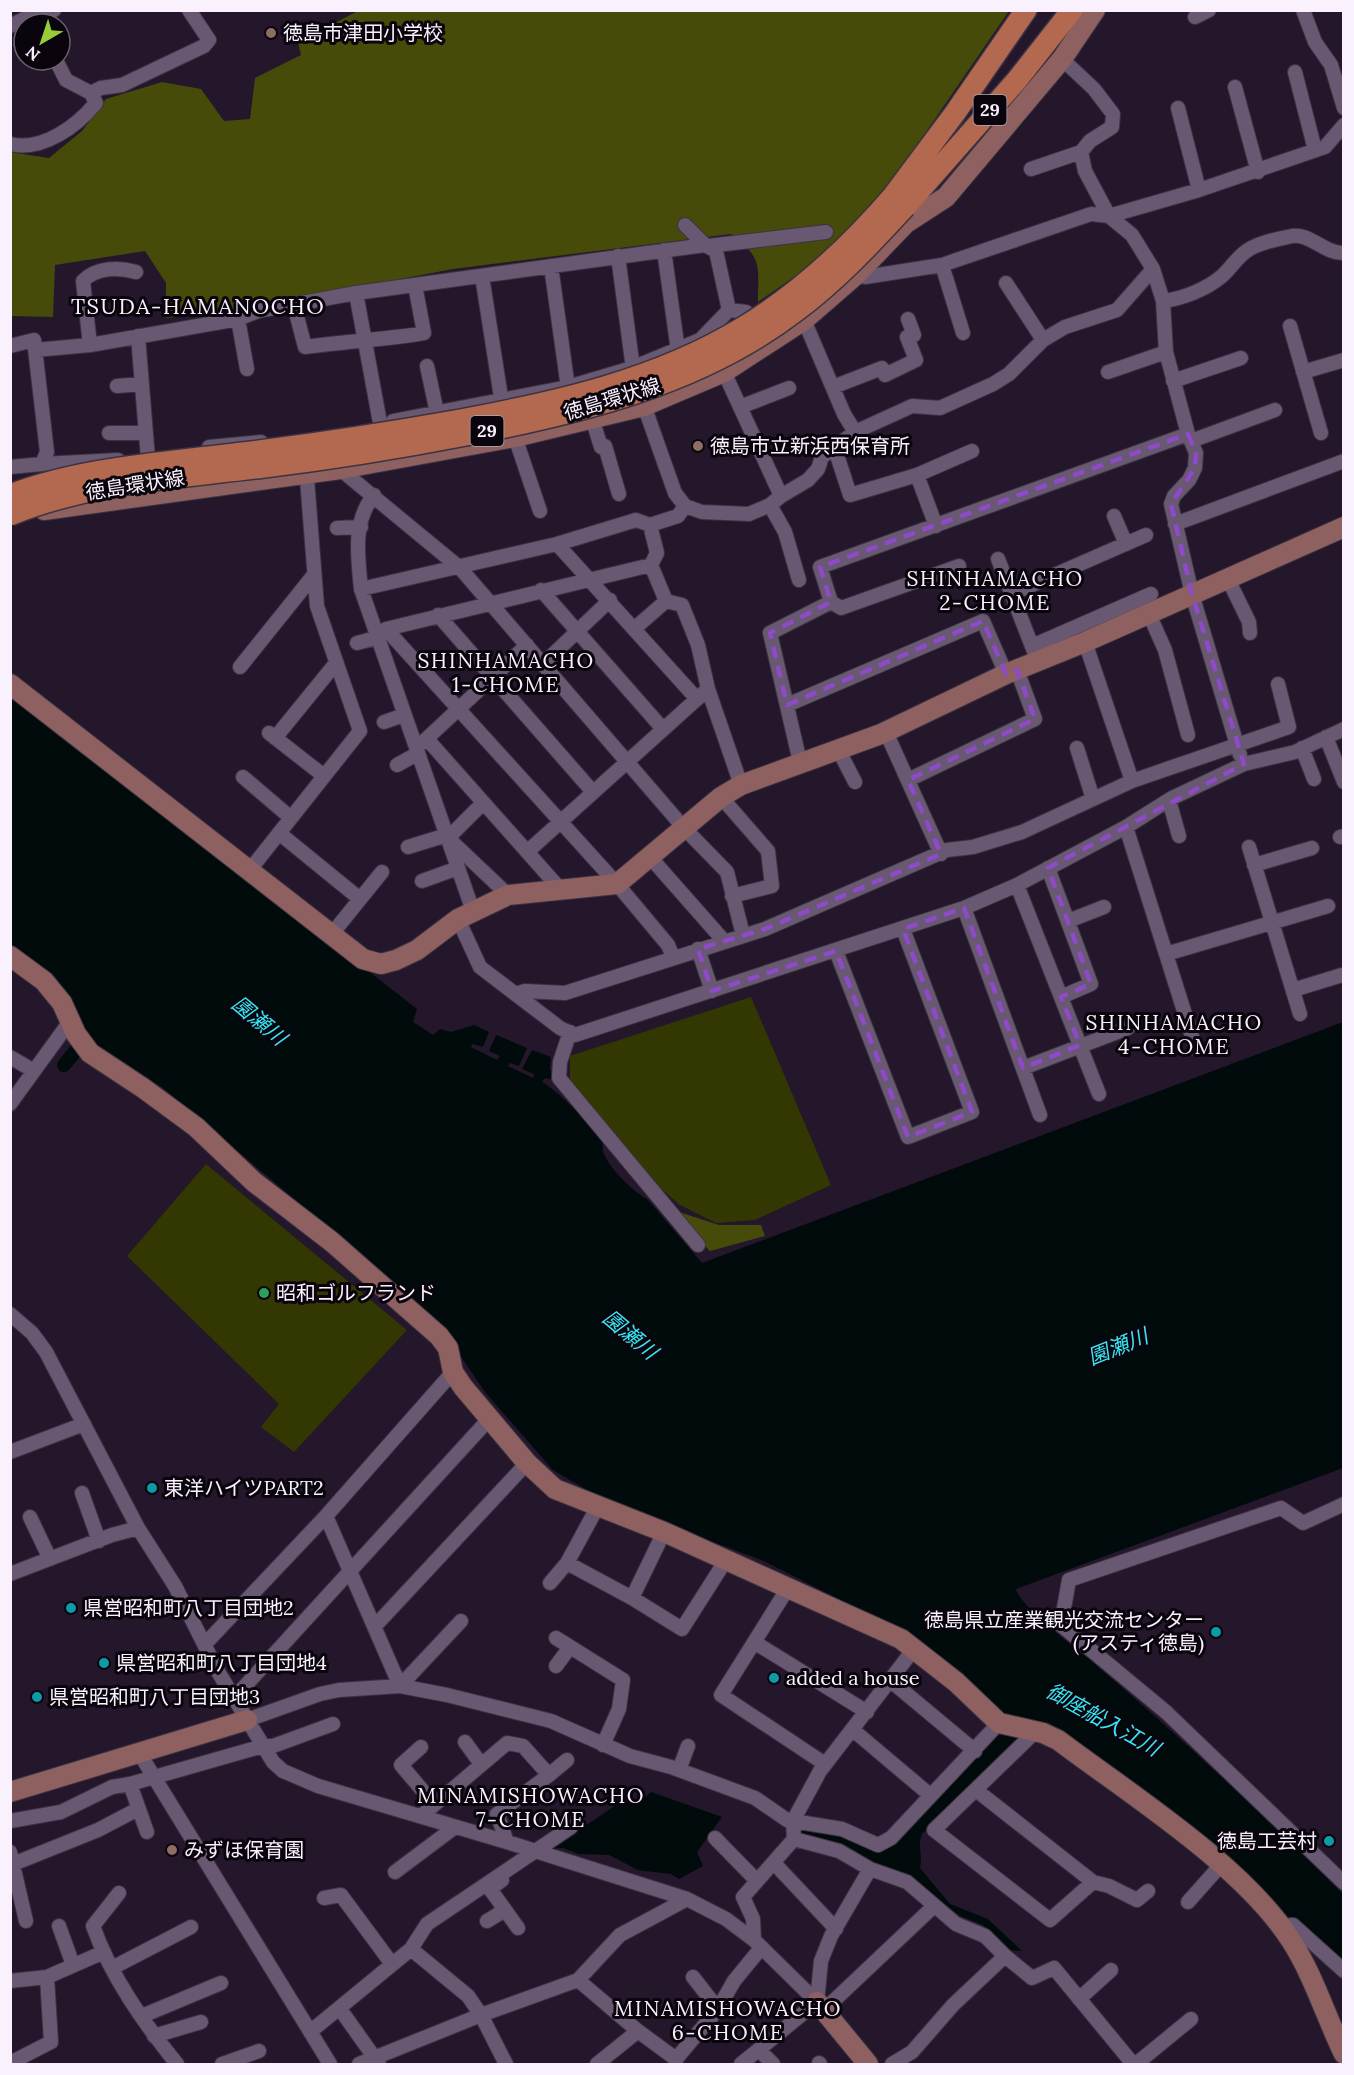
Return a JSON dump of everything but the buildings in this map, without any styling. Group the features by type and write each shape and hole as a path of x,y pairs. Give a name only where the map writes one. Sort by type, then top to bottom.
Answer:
{"main road":[{"name":"徳島環状線","path":"10,515 63,497 114,486 353,455 499,428 587,408 648,389 726,355 795,312 852,262 899,201 955,113 1026,10"},
{"name":"徳島環状線","path":"10,495 71,477 335,441 548,402 633,378 711,345 781,302 899,201 1017,80 1072,10"}],"street":[{"path":"91,93 101,88 122,86 204,46 208,40 189,10"},
{"path":"10,520 21,514 340,469 511,437 644,406 724,372 804,320 857,274 906,223 946,197 1062,59 1095,10"},
{"path":"1304,10 1315,42 1337,62 1344,108"},
{"path":"1195,17 1209,11"},
{"path":"1030,169 1081,152 1090,141 1112,127 1113,114 1094,89 1062,59"},
{"path":"10,144 35,144 79,123 96,103 91,93 66,80 62,72"},
{"path":"1295,72 1315,150"},
{"path":"1235,87 1258,171"},
{"path":"1178,108 1199,190"},
{"path":"857,274 865,277 942,265 1091,214 1109,216 1199,190 1325,147 1344,125"},
{"path":"1081,152 1086,171 1109,216 1132,235 1153,269 1163,301 1166,352 1189,438 1196,453 1195,468 1189,480 1174,496 1171,504 1192,594 1236,747 1244,764"},
{"path":"685,225 706,245 716,251 729,310"},
{"path":"35,350 90,345 237,319 258,311 356,293 664,250 826,232"},
{"path":"1163,301 1175,300 1211,284 1245,251 1255,246 1296,236 1315,242 1329,251 1344,253"},
{"path":"664,250 676,349 690,387"},
{"path":"618,256 632,368 675,493 685,506 702,512 749,514 808,480 818,469 822,457 855,432 912,406 940,408 993,384 1009,374 1043,340 1065,327 1117,310 1153,269"},
{"path":"942,265 963,333"},
{"path":"551,266 568,387 583,420 601,447 605,446 619,494"},
{"path":"90,345 83,281 90,274 122,268 136,272"},
{"path":"482,276 501,401 511,437 540,511"},
{"path":"1005,283 1043,340"},
{"path":"294,305 305,347 364,340 376,341 424,333 415,285"},
{"path":"356,293 388,460"},
{"path":"1128,297 1146,299"},
{"path":"729,310 746,312 767,346"},
{"path":"10,467 148,456 241,442 303,437 568,387 632,368 700,340 729,310"},
{"path":"237,319 247,369"},
{"path":"833,387 882,369 885,375 916,360 907,337 914,335 908,319"},
{"path":"804,320 844,414 855,432"},
{"path":"1290,326 1321,433"},
{"path":"138,336 152,494"},
{"path":"10,346 34,340 45,383 47,452 42,464"},
{"path":"1108,372 1166,352"},
{"path":"1173,381 1241,358"},
{"path":"1303,372 1344,360"},
{"path":"427,366 437,413"},
{"path":"724,372 776,500 799,580"},
{"path":"117,386 142,384"},
{"path":"740,407 789,388"},
{"path":"960,566 841,608 831,602 820,567 1275,410"},
{"path":"109,433 146,433"},
{"path":"249,871 360,731 317,606 303,437"},
{"path":"834,446 850,495 917,475 972,451"},
{"path":"1175,524 1344,461"},
{"path":"340,469 460,568 684,828 727,872 743,935"},
{"path":"917,475 936,526"},
{"path":"374,495 365,505 356,545 362,589 458,868 465,915 480,967 575,1035 964,908 1017,885 1126,827 1168,800 1244,764 1302,748 1344,729"},
{"path":"362,589 460,568 557,543 636,519 650,525 678,516 685,506"},
{"path":"1114,516 1126,544"},
{"path":"650,525 657,553 651,565 666,601"},
{"path":"337,528 360,527"},
{"path":"10,684 331,935 363,959 381,964 417,951 465,915 508,895 617,884 721,797 741,785 886,732 1011,672 1035,653 1150,604 1192,594 1344,527"},
{"path":"1011,594 1146,535"},
{"path":"557,543 635,628 702,694"},
{"path":"998,559 1035,653"},
{"path":"357,643 438,615 590,577 651,565"},
{"path":"240,667 313,576"},
{"path":"1228,579 1249,622 1250,633"},
{"path":"541,590 663,729"},
{"path":"543,664 610,600"},
{"path":"635,628 666,601"},
{"path":"666,601 682,605 698,645 702,694 741,785"},
{"path":"800,762 770,633 831,602"},
{"path":"1035,653 1085,642 1150,604"},
{"path":"1150,604 1188,735"},
{"path":"438,615 593,792"},
{"path":"787,705 983,621 1035,719 908,780"},
{"path":"379,634 460,708 617,884 668,945 673,957"},
{"path":"1085,642 1132,781"},
{"path":"397,765 416,751 527,645"},
{"path":"324,776 271,735 336,663"},
{"path":"516,994 525,991 565,993 765,929 941,854 1022,832 1132,781 1289,728 1278,684"},
{"path":"527,852 702,694"},
{"path":"384,722 404,715"},
{"path":"886,732 941,854"},
{"path":"1326,737 1344,782"},
{"path":"427,739 561,890"},
{"path":"1077,748 1093,799"},
{"path":"1302,748 1314,779"},
{"path":"838,749 855,782"},
{"path":"243,777 291,818"},
{"path":"721,797 768,851 772,886 732,896"},
{"path":"1168,800 1179,836"},
{"path":"408,847 447,837 483,803"},
{"path":"1126,827 1197,1049"},
{"path":"279,833 360,899"},
{"path":"447,837 508,895"},
{"path":"1249,847 1300,1014"},
{"path":"1254,865 1311,848"},
{"path":"650,856 724,941"},
{"path":"422,881 458,868"},
{"path":"1048,868 1092,984 1061,997"},
{"path":"331,935 382,872"},
{"path":"1017,885 1099,1094"},
{"path":"1166,954 1328,906"},
{"path":"1068,921 1104,907"},
{"path":"964,908 1040,1115"},
{"path":"836,951 908,1137 972,1112 903,929"},
{"path":"698,949 712,991"},
{"path":"10,956 44,981 62,1004 73,1027 90,1053 196,1127 254,1182 332,1242 439,1336 448,1348 453,1372 527,1463 555,1489 664,1532 901,1639 956,1682 1001,1724 1033,1731 1058,1740 1186,1837 1256,1898 1281,1926 1307,1969 1344,2054"},
{"path":"1293,990 1342,975"},
{"path":"10,1104 34,1071 73,1027"},
{"path":"1023,1068 1128,1028"},
{"path":"570,1032 560,1062 559,1078 698,1245"},
{"path":"10,1057 34,1071"},
{"path":"13,1320 32,1333 46,1352 138,1528 175,1586 234,1697 273,1762 296,1778 687,1899 726,1919 758,1944 820,2006 868,2064"},
{"path":"205,1644 326,1516 453,1372"},
{"path":"234,1697 490,1418"},
{"path":"10,1452 84,1424"},
{"path":"375,1626 527,1463"},
{"path":"82,1493 99,1541"},
{"path":"1344,1504 1303,1522 1281,1508 1069,1580 1061,1625 1166,1712 1344,1883"},
{"path":"550,1583 567,1563 598,1506"},
{"path":"326,1516 400,1686"},
{"path":"30,1517 50,1559"},
{"path":"10,1574 138,1528"},
{"path":"632,1598 664,1532"},
{"path":"567,1563 632,1598 682,1629 726,1560"},
{"path":"788,1588 721,1695 825,1764"},
{"path":"400,1686 461,1622"},
{"path":"556,1638 623,1680 619,1709 603,1745"},
{"path":"754,1642 867,1712"},
{"path":"556,1666 570,1647"},
{"path":"578,1980 676,2062 718,2008 758,1944 753,1919 743,1897 794,1839 793,1821 806,1794 825,1764 914,1649"},
{"path":"891,1681 975,1750"},
{"path":"10,1792 247,1720 320,1694 400,1686 551,1721 603,1745 755,1798 787,1820 842,1829 880,1845 891,1838 1001,1724"},
{"path":"10,1821 61,1812 112,1787 130,1784 263,1746 273,1746 333,1724"},
{"path":"853,1730 930,1795"},
{"path":"1033,1731 934,1830 1050,1920 1093,1882"},
{"path":"465,1742 481,1764"},
{"path":"421,1816 507,1743 523,1746 549,1775"},
{"path":"680,1770 688,1746"},
{"path":"421,1747 400,1765 434,1804"},
{"path":"138,1752 330,2064"},
{"path":"507,1842 497,1814 567,1760"},
{"path":"130,1784 147,1832"},
{"path":"976,1790 1093,1882 1109,1886 1137,1900 1148,1891"},
{"path":"26,1921 12,1858 98,1830 138,1809"},
{"path":"395,1872 456,1827"},
{"path":"310,2032 411,1949 427,1924 571,1827"},
{"path":"715,1838 758,1881"},
{"path":"794,1839 839,1851 870,1869 907,1882 933,1907 956,1924 984,1936 1032,1978 1054,1968 1135,2064 1191,2019"},
{"path":"518,1928 490,1889 537,1851"},
{"path":"774,1863 836,1929"},
{"path":"1188,1902 1220,1866"},
{"path":"820,2006 821,1961 836,1929 870,1869"},
{"path":"119,1893 93,1926 112,1968 154,2036 177,2064"},
{"path":"324,1898 341,1895 392,1964"},
{"path":"359,2064 377,2061 481,2015 578,1980 620,1935 687,1899"},
{"path":"741,2064 820,2006 933,1907"},
{"path":"487,1921 505,1910"},
{"path":"1281,1926 1293,1925 1344,1971"},
{"path":"59,1926 73,1965"},
{"path":"112,1968 191,1927"},
{"path":"411,1949 468,1996 481,2015 506,2064"},
{"path":"10,1981 47,1977 104,1952"},
{"path":"892,2064 919,2045 953,2005 1005,1956"},
{"path":"1079,1999 1112,1970"},
{"path":"10,2063 51,2042 47,1977"},
{"path":"693,1977 718,2008"},
{"path":"142,2016 221,1983"},
{"path":"340,2009 377,2061"},
{"path":"154,2036 201,2022"},
{"path":"597,2064 638,2031"},
{"path":"759,2050 774,2064"},
{"path":"222,2064 259,2051"}],"highlighted area":[{"path":"1188,434 1196,453 1195,468 1171,504 1192,594 1244,764 1048,868 1091,984 1061,997 1080,1045 1023,1068 964,908 903,929 972,1112 908,1137 836,951 712,991 698,949 765,929 941,854 908,780 1035,719 1017,670 1006,674 983,621 787,705 770,633 831,602 820,567"}],"green space":[{"path":"358,11 1009,11 889,186 820,259 758,302 758,271 754,256 731,234 453,269 228,312 166,318 166,283 145,251 55,265 53,317 11,316 10,152 49,158 82,131 106,99 162,82 201,89 224,121 250,119 255,78 301,55 298,42"},
{"path":"751,997 831,1185 755,1220 716,1223 680,1205 636,1167 570,1083 570,1056"},
{"name":"昭和ゴルフランド","path":"206,1164 407,1330 294,1452 261,1427 279,1404 127,1256"},
{"path":"679,1212 719,1225 761,1225 765,1236 710,1251 689,1230"}],"water":[{"path":"10,692 417,1009 413,1022 433,1035 440,1029 451,1032 474,1025 489,1032 483,1047 472,1044 471,1047 497,1060 500,1056 489,1051 496,1035 527,1048 519,1066 510,1063 508,1066 533,1078 534,1074 522,1069 532,1050 551,1057 550,1068 554,1080 545,1078 542,1082 565,1100 593,1128 602,1141 605,1157 615,1171 635,1191 647,1199 702,1263 1343,1022 1343,1468 1016,1589 1019,1596 1036,1615 1186,1744 1343,1894 1343,1966 1147,1793 1049,1723 1026,1722 1004,1716 984,1696 860,1610 764,1561 609,1503 553,1470 485,1392 434,1317 163,1088 94,1043 11,948"},
{"path":"999,1734 1021,1738 922,1834 920,1868 950,1904 988,1919 1022,1951 1009,1950 983,1925 960,1916 935,1897 801,1835 801,1827 829,1830 877,1849"},
{"path":"651,1792 722,1817 697,1852 703,1866 679,1879 671,1874 638,1870 609,1855 579,1854 563,1848 547,1849 549,1844 581,1829 626,1798 640,1802"}],"waterway":[{"path":"64,1065 87,1037"}],"place":[{"name":"徳島市津田小学校","path":"271,33"},
{"name":"徳島市立新浜西保育所","path":"698,446"},
{"name":"昭和ゴルフランド","path":"264,1293"},
{"name":"東洋ハイツPART2","path":"152,1488"},
{"name":"県営昭和町八丁目団地2","path":"71,1608"},
{"name":"徳島県立産業観光交流センター (アスティ徳島)","path":"1216,1632"},
{"name":"県営昭和町八丁目団地4","path":"104,1663"},
{"name":"added a house","path":"774,1678"},
{"name":"県営昭和町八丁目団地3","path":"37,1697"},
{"name":"徳島工芸村","path":"1329,1841"},
{"name":"みずほ保育園","path":"172,1850"}],"district":[{"name":"TSUDA-HAMANOCHO","path":"198,306"},
{"name":"SHINHAMACHO 2-CHOME","path":"995,591"},
{"name":"SHINHAMACHO 1-CHOME","path":"506,673"},
{"name":"SHINHAMACHO 4-CHOME","path":"1174,1035"},
{"name":"MINAMISHOWACHO 7-CHOME","path":"531,1808"},
{"name":"MINAMISHOWACHO 6-CHOME","path":"728,2021"}],"water label":[{"name":"園瀬川","path":"259,1021"},
{"name":"園瀬川","path":"630,1335"},
{"name":"園瀬川","path":"1118,1347"},
{"name":"御座船入江川","path":"1103,1720"}]}
